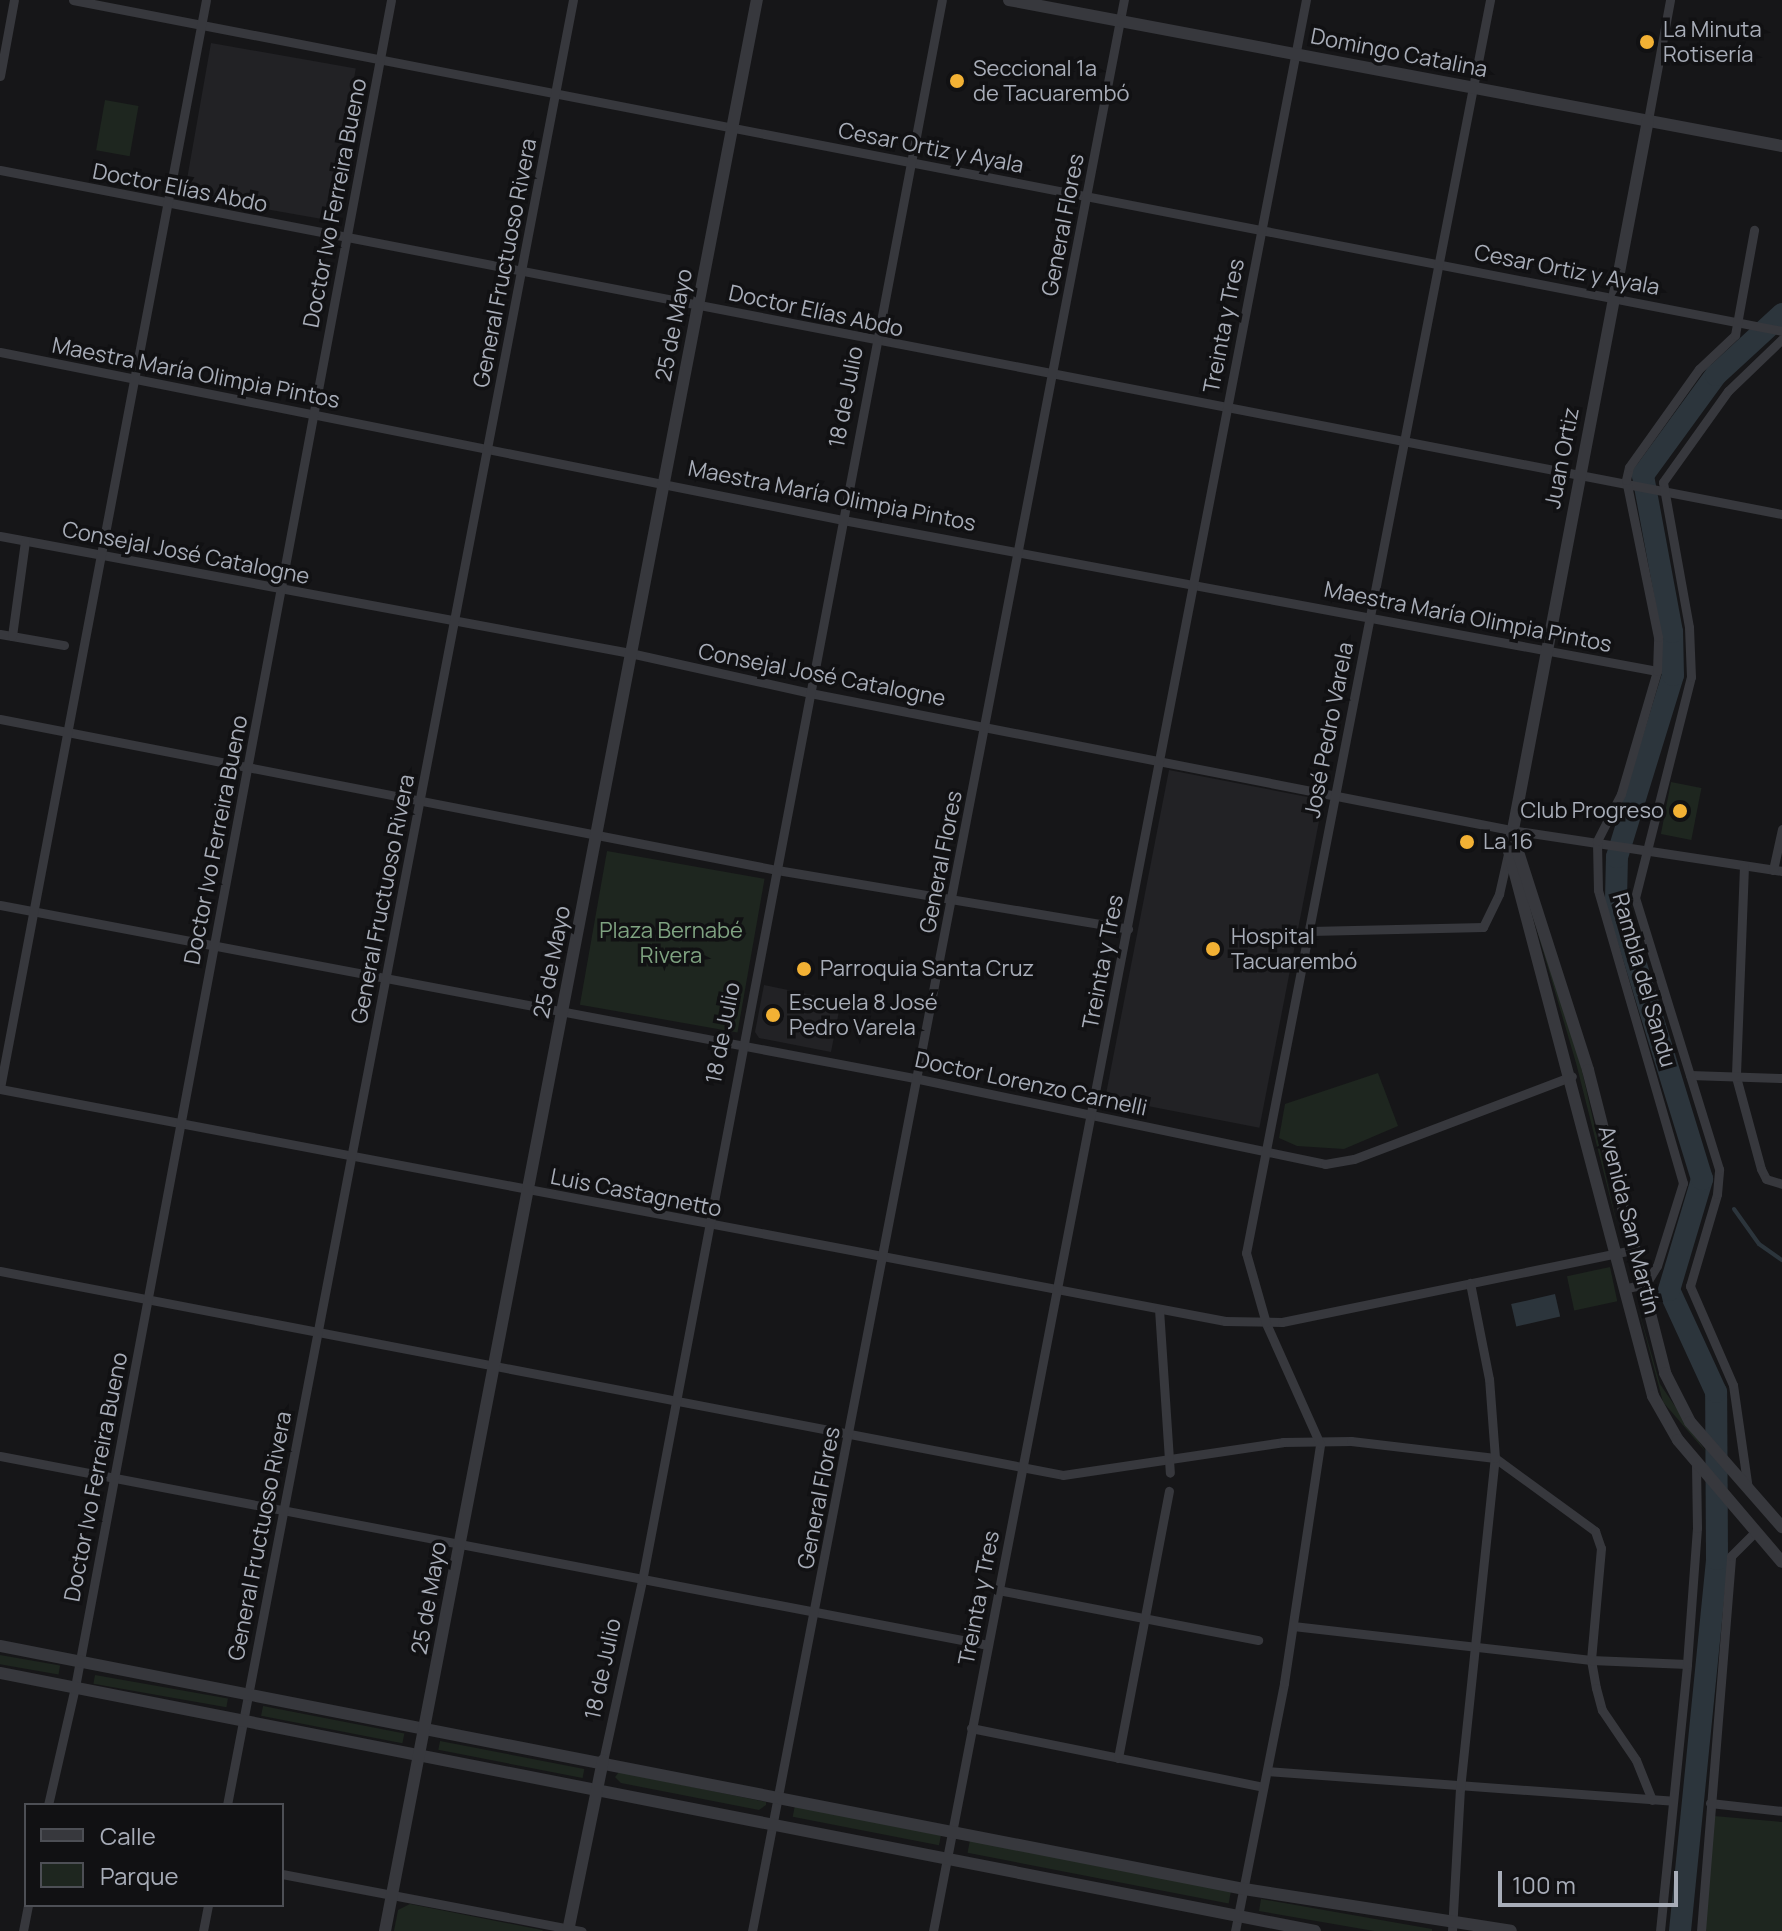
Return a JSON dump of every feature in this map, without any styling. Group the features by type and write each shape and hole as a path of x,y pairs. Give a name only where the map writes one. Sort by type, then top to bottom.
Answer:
{"street":[{"path":"0,76 14,0"},
{"name":"Cesar Ortiz y Ayala","path":"73,0 1782,331"},
{"path":"0,1088 206,0"},
{"name":"Doctor Ivo Ferreira Bueno","path":"48,1803 80,1661 391,0"},
{"name":"General Fructuoso Rivera","path":"227,1803 573,0"},
{"name":"25 de Mayo","path":"385,1931 421,1755 491,1365 563,1015 757,0"},
{"name":"18 de Julio","path":"573,1930 942,0"},
{"name":"Domingo Catalina","path":"1009,0 1782,146"},
{"name":"General Flores","path":"752,1931 919,1079 1124,0"},
{"name":"Treinta y Tres","path":"933,1931 1306,0"},
{"name":"José Pedro Varela","path":"1320,1444 1266,1323 1245,1264 1490,0"},
{"name":"Juan Ortiz","path":"1310,931 1472,930 1488,923 1509,851 1544,649 1670,0"},
{"name":"Doctor Elías Abdo","path":"0,170 167,206 522,268 877,343 1632,482 1782,514"},
{"path":"1632,482 1629,467 1690,380 1735,335 1754,230"},
{"path":"1746,1486 1733,1385 1690,1286 1720,1181 1635,898 1642,848 1691,677 1689,627 1659,489 1667,472 1728,391 1782,339"},
{"name":"Maestra María Olimpia Pintos","path":"0,352 312,416 488,446 664,481 843,520 1019,549 1657,671"},
{"name":"Rambla del Sandu","path":"1632,482 1658,637 1657,671 1621,794 1600,842 1600,904 1682,1172 1657,1266 1646,1284"},
{"name":"Consejal José Catalogne","path":"0,536 630,653 810,693 1335,793 1511,830 1778,871"},
{"path":"12,636 25,541"},
{"path":"0,634 64,645"},
{"path":"0,719 777,870 1128,929"},
{"path":"1778,871 1782,829"},
{"name":"Avenida San Martín","path":"1511,830 1588,1070 1646,1284 1665,1373 1685,1415 1782,1527"},
{"name":"Avenida San Martín","path":"1509,851 1572,1076 1653,1396 1696,1462 1782,1562"},
{"path":"1744,866 1736,1077 1766,1179 1782,1184"},
{"name":"Doctor Lorenzo Carnelli","path":"0,905 563,1015 919,1079 1266,1152 1341,1163 1572,1076"},
{"path":"1690,1075 1782,1078"},
{"name":"Luis Castagnetto","path":"0,1088 527,1192 1058,1291 1159,1309 1266,1323 1637,1249"},
{"path":"0,1271 1024,1470 1081,1475 1283,1442 1398,1445 1495,1458 1595,1531 1601,1548 1591,1660 1602,1710 1636,1760 1652,1800"},
{"path":"1453,1927 1460,1789 1495,1458 1489,1379 1470,1283"},
{"path":"1627,1288 1646,1284"},
{"path":"1159,1309 1170,1473"},
{"path":"1235,1931 1293,1626 1320,1444"},
{"path":"0,1456 988,1645"},
{"path":"1660,1931 1687,1664 1697,1528 1696,1462"},
{"path":"1118,1758 1169,1491"},
{"path":"1701,1931 1731,1556 1755,1532"},
{"path":"998,1590 1258,1640"},
{"path":"1293,1626 1591,1660 1687,1664"},
{"path":"0,1646 953,1828 1244,1889 1453,1927 1511,1931"},
{"path":"0,1673 1315,1931"},
{"path":"971,1728 1263,1787"},
{"path":"1267,1771 1460,1789 1673,1801"},
{"path":"1710,1803 1782,1811"},
{"path":"284,1874 573,1930"},
{"path":"23,1931 28,1907"},
{"path":"203,1931 208,1907"}],"shaded area":[{"path":"211,43 356,69 329,220 184,195"},
{"name":"Hospital Tacuarembó","path":"1169,770 1323,800 1259,1128 1105,1098"},
{"path":"764,985 841,1001 831,1052 759,1038 755,1032"},
{"path":"1555,1294 1560,1316 1516,1327 1511,1304"}],"green space":[{"path":"105,100 138,106 130,156 96,150"},
{"name":"Club Progreso","path":"1671,782 1701,788 1691,840 1661,834"},
{"name":"Plaza Bernabé Rivera","path":"607,851 765,879 737,1032 580,1005"},
{"path":"1521,876 1580,1062 1618,1229 1576,1063"},
{"path":"1378,1073 1398,1126 1344,1149 1297,1146 1279,1138 1285,1104"},
{"path":"1610,1267 1617,1301 1574,1310 1567,1276"},
{"path":"1637,1304 1660,1384 1706,1452 1663,1402"},
{"path":"0,1655 60,1666 59,1674 0,1664"},
{"path":"95,1675 228,1698 226,1707 93,1684"},
{"path":"263,1706 404,1733 402,1743 261,1716"},
{"path":"440,1741 584,1769 583,1778 438,1750"},
{"path":"619,1772 766,1802 766,1805 759,1810 621,1783 615,1777"},
{"path":"795,1805 941,1833 939,1845 793,1817"},
{"path":"1714,1816 1782,1822 1782,1931 1703,1931"},
{"path":"970,1840 1231,1891 1229,1904 968,1853"},
{"path":"1261,1899 1432,1931 1374,1931 1259,1911"},
{"path":"410,1904 543,1931 394,1931 398,1910"}],"waterway":[{"path":"1680,1931 1717,1559 1716,1392 1669,1290 1702,1179 1616,900 1617,857 1673,675 1672,632 1643,475 1716,375 1782,314"},
{"path":"1734,1209 1759,1244 1782,1260"}],"place":[{"name":"La Minuta Rotisería","path":"1647,42"},
{"name":"Seccional 1a de Tacuarembó","path":"957,81"},
{"name":"Club Progreso","path":"1680,811"},
{"name":"La 16","path":"1467,842"},
{"name":"Hospital Tacuarembó","path":"1213,949"},
{"name":"Parroquia Santa Cruz","path":"804,969"},
{"name":"Escuela 8 José Pedro Varela","path":"773,1015"}]}
